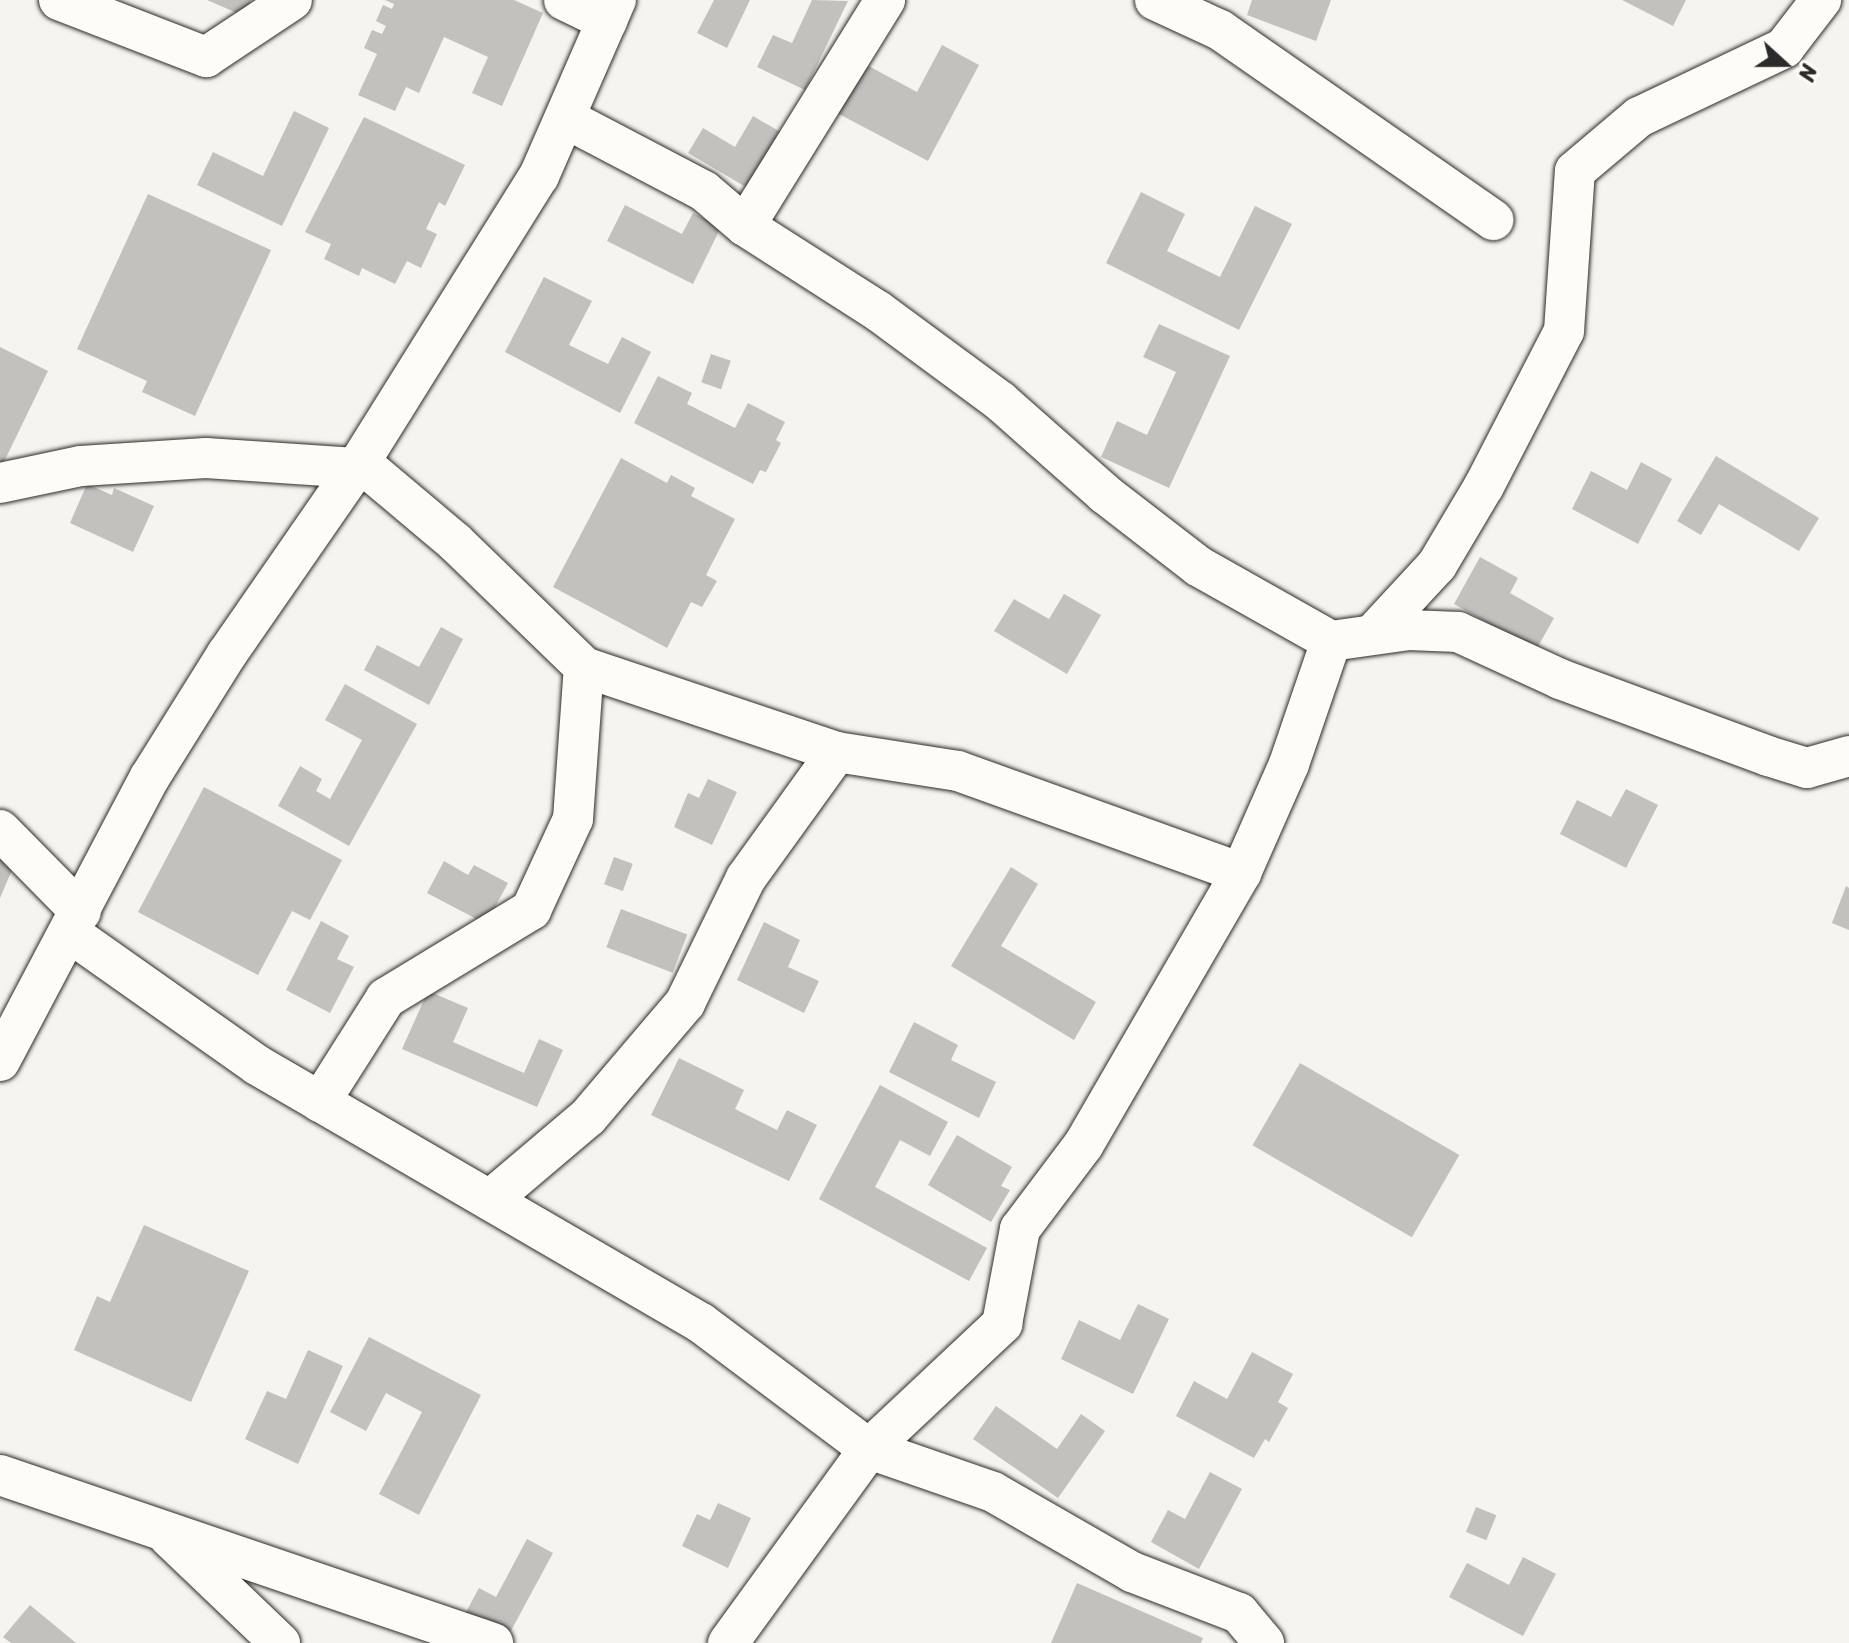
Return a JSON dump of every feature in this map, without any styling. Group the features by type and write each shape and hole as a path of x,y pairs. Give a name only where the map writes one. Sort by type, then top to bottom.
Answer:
{"street":[{"path":"59,0 206,57 292,0"},
{"path":"0,1061 76,923 150,777 227,654 358,465 539,176 611,11 564,0"},
{"path":"745,226 885,0"},
{"path":"1155,0 1220,30 1493,220"},
{"path":"1374,633 1437,565 1484,486 1564,331 1575,171 1639,117 1784,48 1821,0"},
{"path":"565,118 704,191 745,226 878,311 1000,401 1105,494 1198,566 1331,641 1374,633 1458,632 1560,679 1807,768 1849,756"},
{"path":"0,483 81,466 206,458 358,465 455,542 584,667 837,752 958,771 1241,873"},
{"path":"728,1643 869,1449 1002,1324 1020,1229 1084,1144 1241,873 1289,764 1331,641"},
{"path":"320,1102 386,998 531,910 573,819 584,667"},
{"path":"490,1200 588,1117 685,1003 746,878 837,752"},
{"path":"0,830 76,923 257,1065 701,1323 869,1449 993,1492 1132,1572 1239,1613 1264,1643"},
{"path":"0,1475 493,1643"},
{"path":"159,1528 280,1643"}],"building":[{"path":"207,0 251,0 244,16"},
{"path":"385,0 514,0 543,13 502,106 472,93 488,57 444,37 419,93 406,87 395,111 358,95 377,54 364,48 372,30 382,34 386,26 376,21 383,5 392,9 394,4"},
{"path":"714,0 750,0 727,48 697,33"},
{"path":"812,0 848,1 805,90 757,67 773,35 792,43"},
{"path":"1252,0 1331,0 1316,41 1247,15"},
{"path":"1622,0 1686,0 1673,26"},
{"path":"942,45 979,65 928,161 837,113 863,63 917,92"},
{"path":"294,111 329,128 282,226 197,185 213,152 263,176"},
{"path":"753,116 784,134 751,190 688,153 703,128 735,147"},
{"path":"364,117 465,165 445,206 439,202 426,229 437,234 421,268 407,261 395,284 362,268 359,276 324,259 331,244 305,232"},
{"path":"1141,192 1185,214 1167,251 1220,277 1255,206 1292,224 1239,330 1106,263"},
{"path":"148,194 271,250 195,416 142,392 147,381 77,349"},
{"path":"625,205 682,234 693,213 721,227 693,284 607,241"},
{"path":"544,277 592,301 569,345 608,364 622,337 651,352 620,413 505,352"},
{"path":"1159,324 1230,356 1169,488 1101,457 1117,421 1147,435 1176,372 1143,357"},
{"path":"0,347 48,371 3,464 0,462"},
{"path":"711,354 731,361 721,389 701,382"},
{"path":"658,376 692,393 687,404 735,428 748,403 785,422 776,440 781,443 766,472 760,470 753,484 634,423"},
{"path":"1716,456 1819,518 1799,551 1719,504 1701,535 1677,521"},
{"path":"621,458 667,483 671,475 695,488 691,496 735,519 706,575 717,581 702,607 691,602 667,648 553,587"},
{"path":"1641,462 1672,479 1638,544 1572,509 1591,471 1627,490"},
{"path":"87,484 112,495 114,488 154,506 133,552 70,523"},
{"path":"1480,557 1518,578 1510,593 1554,618 1536,650 1454,604"},
{"path":"1064,594 1101,615 1067,674 994,631 1014,599 1049,619"},
{"path":"441,627 463,639 429,705 364,670 377,645 419,667"},
{"path":"345,684 417,724 349,846 278,806 300,766 322,779 316,791 330,799 362,740 325,720"},
{"path":"708,779 737,792 712,845 674,827 688,793 699,798"},
{"path":"204,787 342,860 310,920 292,911 258,975 138,912"},
{"path":"1626,789 1658,805 1626,868 1560,834 1577,800 1611,817"},
{"path":"0,849 18,856 0,898"},
{"path":"614,857 633,864 623,891 604,884"},
{"path":"444,861 468,875 474,865 508,883 486,924 427,893"},
{"path":"1011,867 1038,884 1001,946 1096,1002 1074,1040 951,966"},
{"path":"1846,886 1849,888 1849,930 1832,923"},
{"path":"621,909 687,934 673,973 606,947"},
{"path":"321,921 349,936 337,959 354,967 330,1013 286,990"},
{"path":"764,922 800,940 788,967 819,981 804,1013 737,980"},
{"path":"428,991 468,1008 453,1042 524,1073 539,1039 563,1050 537,1107 402,1049"},
{"path":"914,1022 958,1045 951,1060 996,1082 979,1118 889,1072"},
{"path":"679,1058 744,1090 735,1109 777,1130 787,1110 817,1125 789,1181 651,1115"},
{"path":"1300,1063 1459,1155 1412,1237 1252,1145"},
{"path":"880,1085 948,1122 930,1156 900,1140 875,1187 987,1248 969,1281 819,1199"},
{"path":"957,1135 1012,1167 1001,1186 1010,1190 991,1222 928,1185"},
{"path":"144,1225 249,1271 191,1402 74,1350 97,1296 110,1302"},
{"path":"1138,1304 1169,1319 1133,1394 1061,1359 1079,1320 1120,1340"},
{"path":"369,1337 481,1395 419,1515 379,1494 422,1412 386,1393 366,1431 330,1412"},
{"path":"308,1350 343,1366 298,1464 245,1439 267,1391 286,1399"},
{"path":"1252,1352 1293,1374 1278,1402 1288,1408 1269,1442 1265,1439 1254,1458 1176,1416 1194,1381 1227,1399"},
{"path":"996,1406 1057,1449 1081,1414 1105,1431 1058,1498 973,1439"},
{"path":"1210,1472 1242,1489 1199,1569 1151,1542 1168,1510 1185,1519"},
{"path":"718,1503 751,1518 728,1568 682,1546 697,1514 710,1520"},
{"path":"1476,1507 1496,1515 1486,1540 1466,1532"},
{"path":"527,1539 553,1553 507,1638 465,1614 479,1588 496,1597"},
{"path":"1523,1557 1556,1574 1523,1636 1449,1597 1467,1563 1509,1585"},
{"path":"1077,1583 1203,1638 1201,1643 1051,1643"},
{"path":"30,1605 76,1643 11,1643 3,1637"}]}
